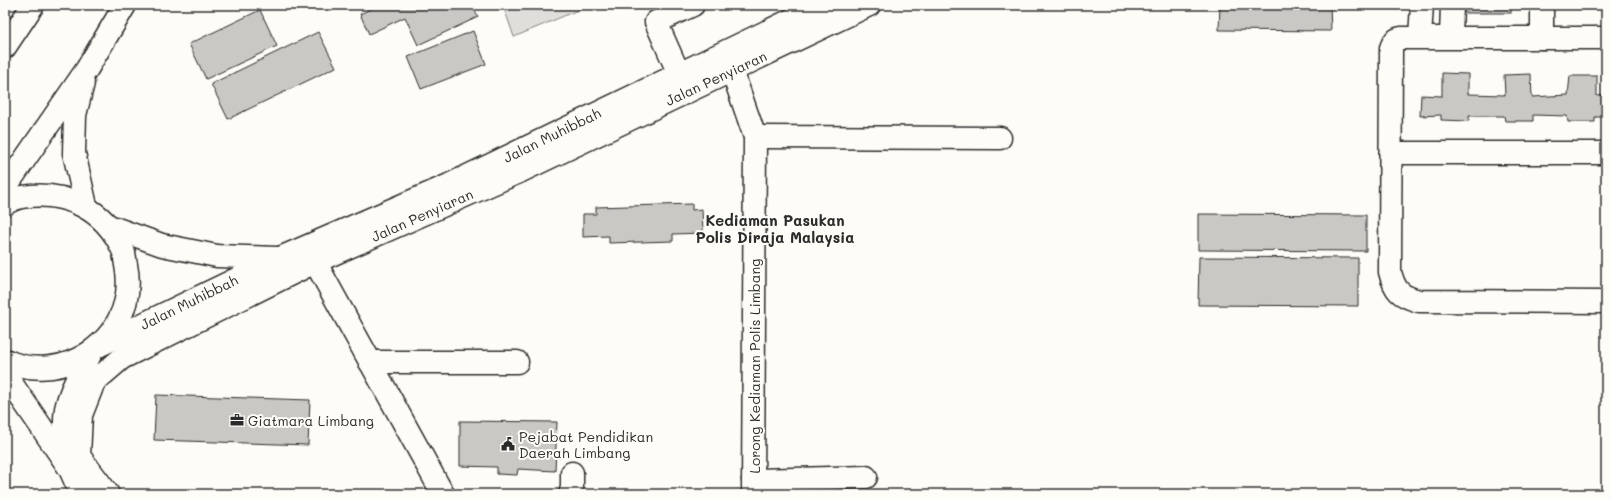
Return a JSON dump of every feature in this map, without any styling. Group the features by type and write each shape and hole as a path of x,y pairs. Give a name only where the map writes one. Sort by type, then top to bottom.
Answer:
{"street":[{"path":"5,46 33,5"},
{"path":"5,188 87,68 125,5"},
{"path":"679,74 656,22 693,5"},
{"name":"Jalan Muhibbah","path":"109,226 162,245 217,256 280,258 311,254 449,185 679,74 729,61 822,5"},
{"name":"Jalan Penyiaran","path":"108,494 78,456 81,415 94,382 122,358 311,254 521,171 729,61 869,5"},
{"path":"1420,37 1422,5"},
{"path":"1451,37 1452,5"},
{"path":"1542,5 1542,38"},
{"path":"1606,38 1420,37 1396,39 1392,43 1390,272 1394,286 1404,297 1419,301 1606,302"},
{"name":"Lorong Kediaman Polis Limbang","path":"729,61 755,137 756,200 753,487"},
{"path":"86,206 74,153 76,115 87,68"},
{"path":"755,137 1000,138"},
{"path":"1391,153 1606,153"},
{"path":"5,204 20,197 54,195 86,206 109,226 123,251 128,279 125,308 112,333 95,349 75,384 66,409 66,436 70,469"},
{"path":"311,254 442,494 453,494"},
{"name":"Jalan Muhibbah","path":"5,360 14,364 40,368 67,365 95,349 280,258"},
{"path":"370,362 517,362"},
{"path":"5,374 70,469 81,494"},
{"path":"753,487 866,476"}],"shaded area":[{"path":"503,5 590,5 514,37"}],"building":[{"path":"379,5 472,5 478,17 418,45 405,17 369,34 360,14"},
{"path":"1220,5 1330,5 1331,31 1219,30"},
{"path":"1464,5 1511,5 1511,13 1464,13"},
{"path":"260,10 277,46 206,79 189,44"},
{"path":"473,31 486,64 421,89 408,57"},
{"path":"318,32 336,67 228,119 211,84"},
{"path":"1442,73 1468,74 1468,94 1505,95 1504,75 1531,74 1532,97 1568,95 1570,76 1597,76 1597,96 1606,95 1606,117 1595,117 1595,122 1568,122 1567,116 1533,115 1533,121 1505,121 1504,116 1469,116 1469,121 1441,120 1441,115 1420,116 1421,95 1442,96"},
{"path":"692,204 692,210 702,209 703,233 673,234 673,241 609,243 609,236 583,237 583,214 596,214 596,207"},
{"path":"1198,214 1366,215 1366,251 1198,250"},
{"path":"1199,257 1358,258 1358,306 1198,305"},
{"path":"156,395 310,400 308,445 154,440"},
{"name":"Pejabat Pendidikan Daerah Limbang","path":"460,421 557,422 555,471 518,469 517,475 497,474 497,467 460,466"}],"place":[{"name":"Giatmara Limbang","path":"237,420"},
{"name":"Pejabat Pendidikan Daerah Limbang","path":"508,444"}],"district":[{"name":"Kediaman Pasukan Polis Diraja Malaysia","path":"775,228"}]}
